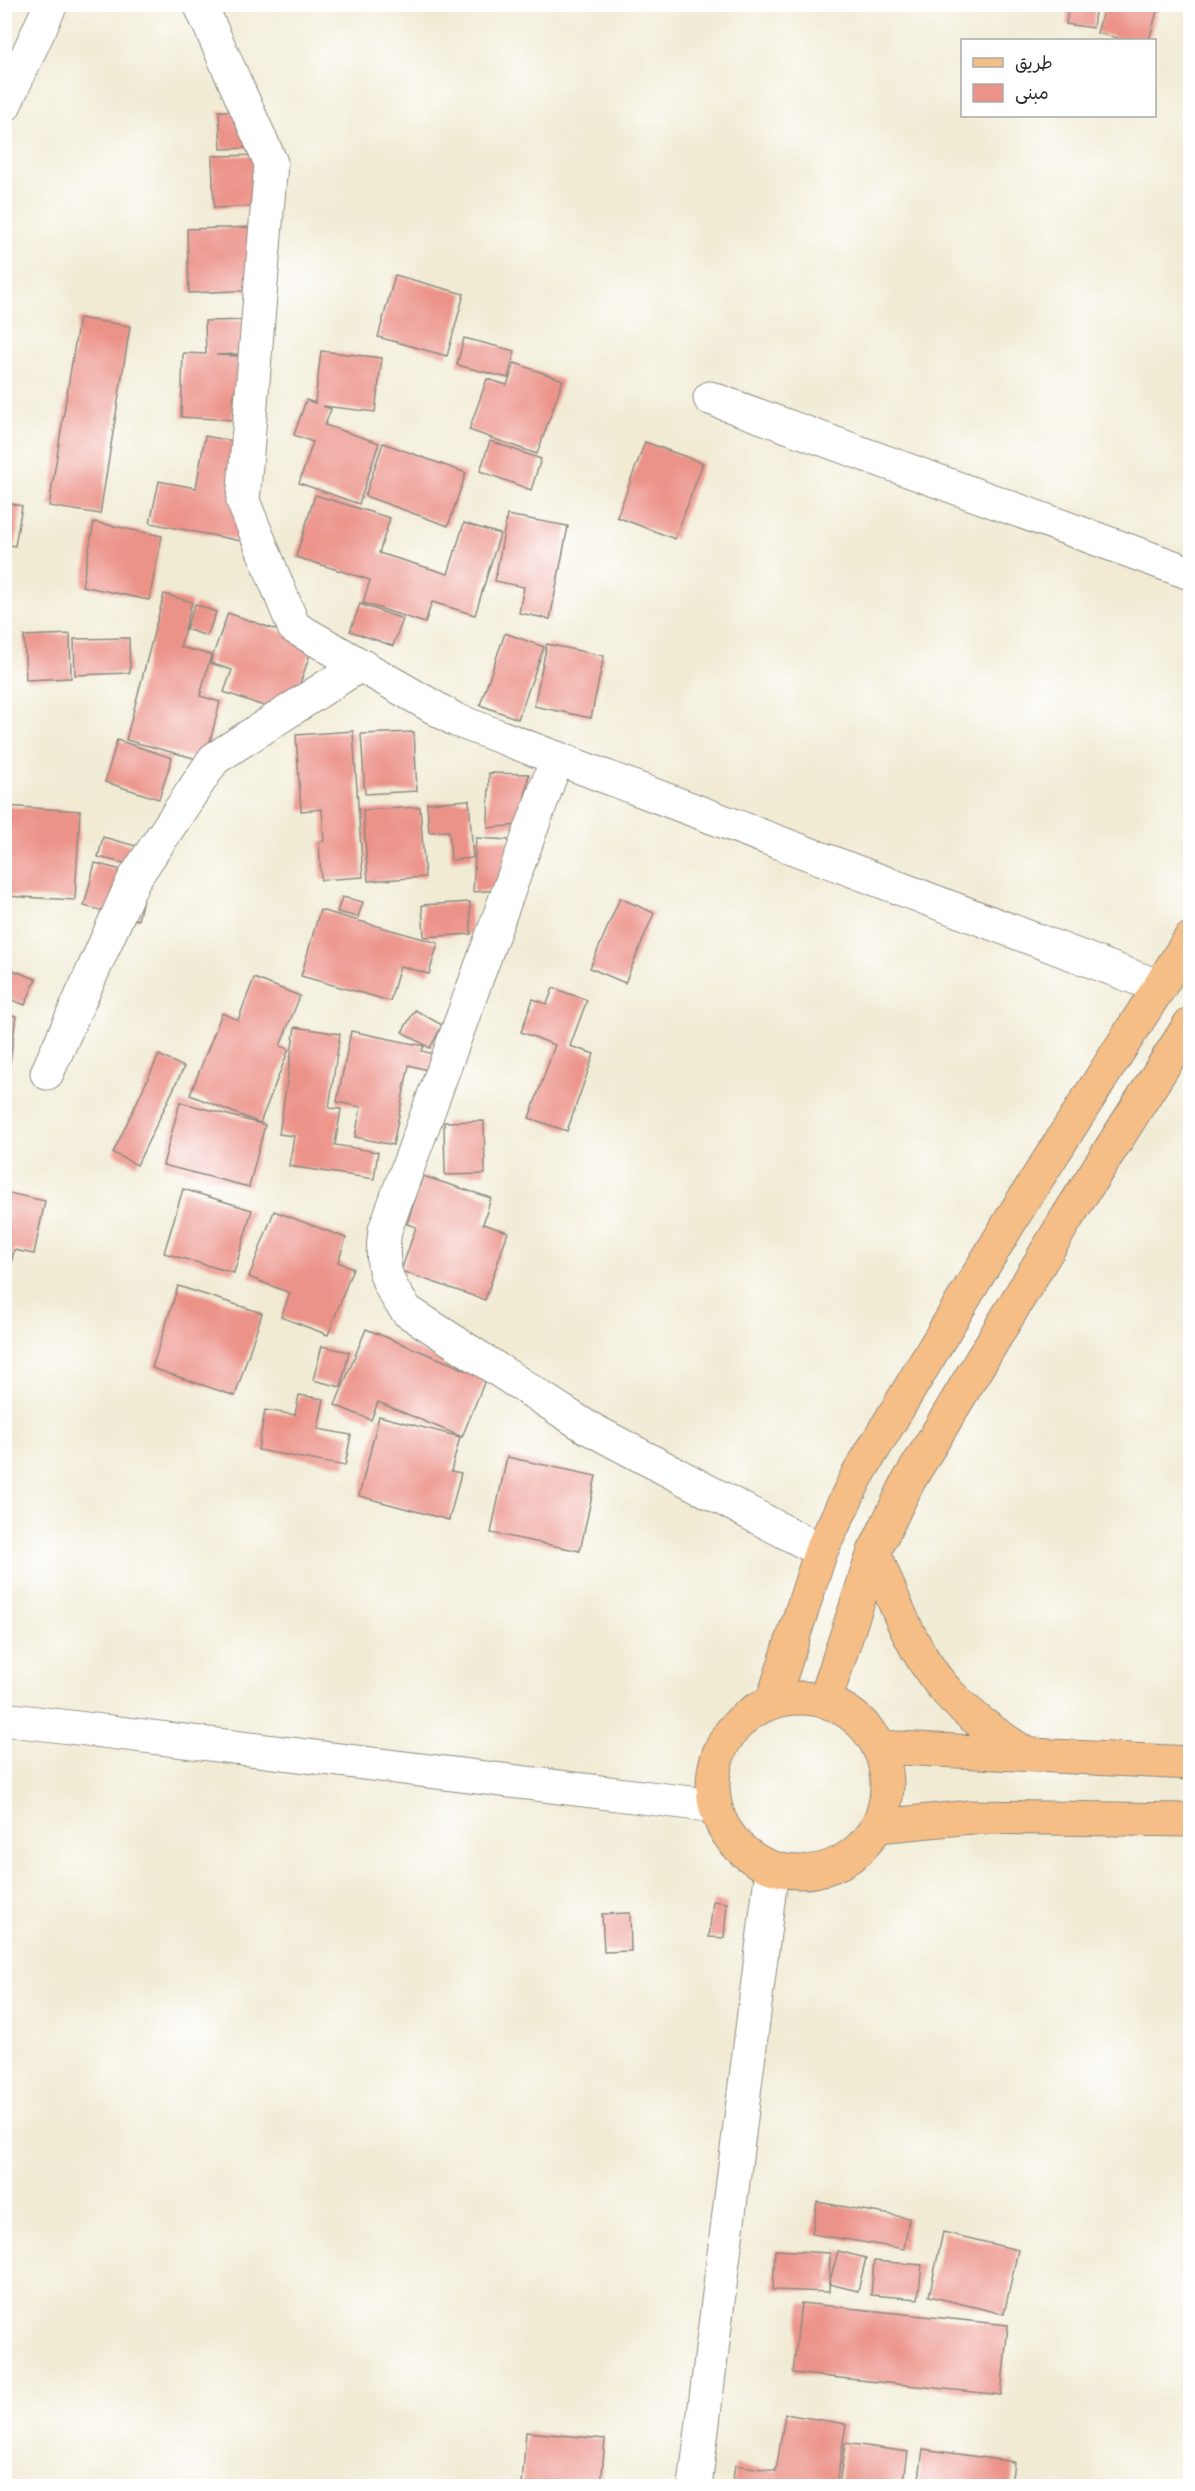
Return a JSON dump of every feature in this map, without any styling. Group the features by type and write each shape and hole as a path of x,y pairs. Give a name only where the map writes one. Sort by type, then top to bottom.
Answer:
{"main road":[{"path":"771,1703 821,1551 856,1478 1017,1210 1191,939"},
{"path":"825,1701 874,1552 908,1482 1068,1216 1191,1024"},
{"path":"874,1552 908,1633 942,1687 983,1726 1029,1755"},
{"path":"799,1698 825,1701 847,1712 865,1727 878,1747 885,1766 888,1787 884,1808 878,1826 859,1851 832,1867 803,1873 772,1869 747,1855 726,1833 715,1806 713,1781 718,1756 730,1732 748,1714 771,1703 799,1698"},
{"path":"878,1747 1191,1763"},
{"path":"878,1826 971,1817 1191,1820"}],"street":[{"path":"4,106 51,4"},
{"path":"200,4 271,163 243,501 294,627 456,720 1160,987"},
{"path":"710,398 1191,573"},
{"path":"47,1073 134,879 214,759 360,665"},
{"path":"557,758 385,1230 382,1252 385,1274 393,1294 407,1311 575,1420 821,1551"},
{"path":"4,1719 715,1806"},
{"path":"695,2487 772,1869"}],"building":[{"path":"1069,4 1096,4 1093,28 1066,24"},
{"path":"1105,4 1159,4 1149,39 1121,39 1097,33"},
{"path":"219,111 248,111 249,148 221,149"},
{"path":"265,155 267,206 214,208 212,156"},
{"path":"258,227 260,290 189,293 187,229"},
{"path":"395,275 464,294 447,356 378,337"},
{"path":"79,318 130,326 100,514 49,506"},
{"path":"254,320 255,353 216,355 260,357 258,393 234,392 233,420 181,417 183,353 206,354 205,321"},
{"path":"464,338 515,351 508,378 457,365"},
{"path":"321,351 382,358 375,412 323,406 331,409 325,425 379,443 359,504 299,483 313,442 294,435 306,400 315,403"},
{"path":"515,363 563,380 537,454 469,430 487,379 507,385"},
{"path":"205,436 260,446 251,543 150,523 159,481 196,488"},
{"path":"490,441 541,459 531,490 480,471"},
{"path":"645,442 703,463 675,539 617,517"},
{"path":"383,443 466,473 448,526 365,496"},
{"path":"315,495 390,518 379,553 448,574 464,523 500,534 475,615 432,602 425,623 363,603 370,580 296,557"},
{"path":"4,502 22,506 15,546 4,544"},
{"path":"507,515 568,526 550,619 519,613 524,587 495,581"},
{"path":"94,522 162,536 149,600 82,586"},
{"path":"164,594 192,602 180,647 211,655 200,696 220,702 205,761 126,740"},
{"path":"195,604 216,612 207,636 186,629"},
{"path":"360,604 403,619 393,646 350,631"},
{"path":"228,613 314,643 289,715 224,692 232,670 210,663"},
{"path":"505,633 544,647 518,719 480,705"},
{"path":"70,634 71,678 26,680 24,636"},
{"path":"129,638 130,673 75,675 74,639"},
{"path":"547,644 604,656 591,718 534,706"},
{"path":"353,731 363,877 321,880 319,842 324,841 322,809 301,811 296,735"},
{"path":"414,732 417,791 365,794 361,734"},
{"path":"117,740 172,758 159,799 105,782"},
{"path":"489,773 529,774 520,825 488,828"},
{"path":"469,800 473,858 451,860 449,831 429,832 427,803"},
{"path":"4,806 80,811 75,900 4,896"},
{"path":"420,807 425,877 368,881 363,810"},
{"path":"103,837 136,846 132,865 98,857"},
{"path":"476,838 510,840 499,890 473,892"},
{"path":"95,863 148,877 138,920 84,906"},
{"path":"342,897 363,902 358,917 337,912"},
{"path":"620,898 654,913 625,983 590,968"},
{"path":"470,902 471,934 424,937 422,905"},
{"path":"320,910 438,943 429,974 400,966 390,1001 301,976"},
{"path":"10,969 36,979 25,1005 4,997 4,983"},
{"path":"254,978 300,996 280,1046 289,1049 260,1123 190,1095 222,1013 238,1020"},
{"path":"553,988 587,1000 570,1046 594,1054 567,1131 529,1118 555,1045 521,1032 533,999 547,1004"},
{"path":"415,1010 442,1025 430,1048 402,1032"},
{"path":"4,1014 16,1016 6,1093 4,1093"},
{"path":"295,1027 340,1034 329,1108 341,1109 335,1145 378,1152 374,1179 289,1166 294,1136 279,1134"},
{"path":"351,1031 424,1046 422,1051 441,1056 438,1073 409,1065 393,1145 355,1137 361,1107 337,1102"},
{"path":"159,1055 184,1067 137,1165 113,1153"},
{"path":"180,1102 265,1125 249,1187 163,1165"},
{"path":"484,1121 485,1174 445,1175 444,1122"},
{"path":"423,1176 491,1198 483,1224 508,1232 485,1300 401,1271 416,1227 407,1224"},
{"path":"183,1189 252,1210 234,1273 164,1253"},
{"path":"4,1192 45,1201 34,1254 14,1250 7,1284 4,1283"},
{"path":"274,1211 346,1238 338,1262 353,1268 328,1335 281,1317 290,1293 249,1277"},
{"path":"178,1286 262,1313 235,1396 152,1368"},
{"path":"366,1329 486,1378 462,1437 378,1402 371,1420 335,1405"},
{"path":"322,1346 349,1352 341,1387 313,1380"},
{"path":"299,1395 324,1399 318,1429 351,1435 345,1466 258,1450 265,1410 295,1415"},
{"path":"379,1416 460,1437 451,1471 461,1473 449,1520 359,1496"},
{"path":"507,1457 596,1476 580,1551 491,1533"},
{"path":"713,1901 727,1903 724,1938 709,1937"},
{"path":"630,1913 631,1951 604,1952 602,1914"},
{"path":"817,2202 909,2218 904,2249 812,2234"},
{"path":"943,2232 1018,2250 1004,2314 929,2296"},
{"path":"775,2250 830,2253 829,2292 773,2290"},
{"path":"838,2251 866,2258 858,2291 829,2284"},
{"path":"874,2261 922,2265 918,2299 871,2295"},
{"path":"801,2303 1008,2325 1001,2395 793,2373"},
{"path":"785,2414 846,2424 836,2486 732,2486 735,2465 776,2471"},
{"path":"526,2432 605,2439 601,2486 522,2486"},
{"path":"845,2443 908,2452 903,2486 839,2486"},
{"path":"923,2449 1014,2462 1011,2486 918,2486"}]}
